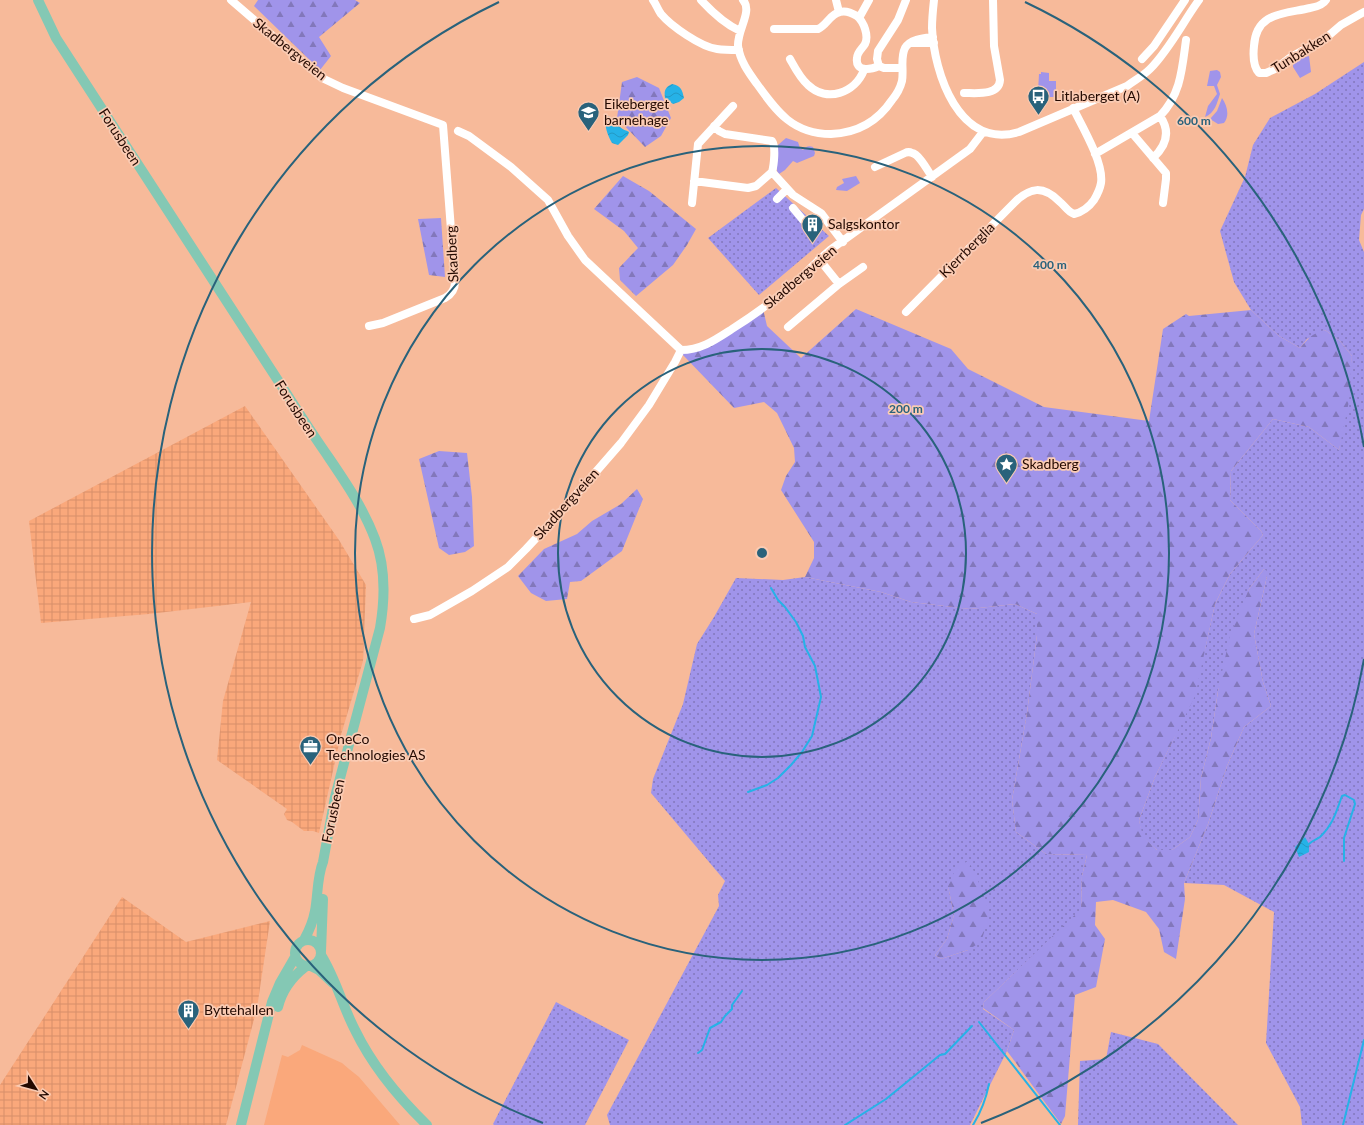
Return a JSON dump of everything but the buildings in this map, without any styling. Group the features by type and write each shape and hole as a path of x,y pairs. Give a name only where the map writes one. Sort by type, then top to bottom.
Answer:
{"main road":[{"name":"Forusbeen","path":"38,0 56,38 300,414 356,497 376,541 384,586 384,606 380,628 335,797 323,862 320,868 313,921 304,940"},
{"name":"Forusbeen","path":"323,862 324,869 320,934 321,953 332,975 355,1031 374,1064 397,1093 427,1125"},
{"path":"246,1125 279,1000 293,977 308,967 316,964 320,960 321,953 319,946 313,941 304,940 296,946 295,957 297,962 308,967"},
{"path":"241,1125 272,1002 280,983 295,957"},
{"name":"Forusbeen","path":"308,967 319,970 336,987"}],"street":[{"name":"Skadbergveien","path":"230,0 322,78 343,88 443,125"},
{"path":"653,0 661,14 694,40 703,45 716,49 739,50"},
{"path":"700,0 716,15 735,29 740,30"},
{"path":"743,0 746,3 747,11 740,30 738,42 739,50 748,72 774,109 786,120 796,126 821,134 850,132 859,129 879,116 887,108 899,90 902,79 901,68 906,48 911,43 933,40"},
{"path":"836,0 839,12"},
{"path":"859,18 870,0"},
{"path":"879,66 877,59 878,51 898,20 906,0"},
{"path":"934,0 932,26 933,40 940,71 952,101 968,123 981,130 998,136 1012,134 1127,86 1149,70 1162,55 1199,0"},
{"path":"964,94 990,92 1000,85 994,46 993,0"},
{"path":"1142,59 1154,46 1185,0"},
{"name":"Tunbakken","path":"1326,0 1324,3 1317,6 1283,13 1263,22 1257,31 1254,43 1254,64 1259,73 1266,73 1275,69 1291,57 1327,37 1341,25 1364,12"},
{"path":"774,29 818,29 834,14 839,12 849,12 859,18 864,27 866,38 864,46 857,56 858,65 864,70 869,70 879,66 884,68 901,68"},
{"path":"1073,108 1095,154 1160,116 1172,100 1180,84 1186,40"},
{"path":"790,59 808,86 822,93 838,94 850,88 858,82 864,70"},
{"path":"692,203 698,144 733,106"},
{"path":"1153,158 1163,147 1165,140 1166,127 1160,116"},
{"name":"Skadberg","path":"369,326 383,323 450,296 453,291 455,282 443,125"},
{"path":"694,181 748,188 756,186 772,172 774,143 772,140 725,134 714,126"},
{"name":"Skadbergveien","path":"414,619 430,615 472,591 508,567 567,505 625,437 649,405 681,350 695,349 708,344 752,316 797,281 819,259 970,149 981,130"},
{"path":"458,131 469,136 510,167 548,200 568,236 585,260 681,350"},
{"path":"1132,132 1166,175 1163,203"},
{"path":"875,166 905,153 911,152 918,157 932,177"},
{"name":"Kjerrberglia","path":"906,312 1026,192 1042,191 1051,194 1074,214 1082,212 1090,206 1095,198 1101,182 1100,167 1095,154"},
{"path":"772,172 798,199 821,213 843,242"},
{"path":"777,199 787,189"},
{"path":"793,208 803,220"},
{"path":"819,259 839,284"},
{"path":"788,327 839,284 863,267"}],"shaded area":[{"path":"245,406 339,540 366,585 363,661 341,735 319,833 304,831 287,820 284,814 287,809 217,760 223,701 251,602 149,614 41,623 29,521"},
{"path":"122,897 186,942 270,921 257,1008 226,1125 0,1125 0,1085"},
{"path":"302,1045 342,1063 359,1077 400,1125 264,1125 282,1055 288,1057 300,1050"}],"green space":[{"path":"258,0 355,0 360,3 319,37 331,56 320,70 254,6"},
{"path":"1309,56 1311,72 1300,78 1293,67 1292,60 1295,58 1297,59"},
{"path":"1364,62 1364,209 1361,215 1359,240 1364,252 1364,1125 1302,1125 1300,1107 1266,1043 1274,912 1224,885 1184,883 1208,824 1227,766 1244,727 1271,706 1263,682 1254,634 1267,576 1264,569 1249,589 1218,691 1211,738 1201,778 1198,820 1190,837 1172,850 1157,850 1142,837 1139,820 1155,777 1174,738 1205,649 1215,604 1230,574 1263,535 1261,531 1230,500 1231,471 1273,419 1309,427 1339,450 1352,356 1340,341 1325,330 1307,339 1300,348 1279,336 1251,310 1234,282 1220,231 1245,177 1253,145 1270,118 1315,94"},
{"path":"1217,70 1220,72 1221,77 1217,85 1220,94 1217,104 1211,113 1205,117 1208,106 1217,94 1214,86 1207,86 1210,71"},
{"path":"1041,72 1049,73 1049,81 1056,81 1056,97 1044,97 1044,92 1038,92 1039,74 1041,74"},
{"path":"637,77 659,88 671,118 661,136 645,147 617,118 622,82"},
{"path":"1222,98 1226,107 1227,117 1224,123 1218,124 1210,119 1217,111"},
{"path":"786,138 798,142 800,148 803,150 810,146 813,147 815,153 814,156 797,163 793,161 779,174 777,171 777,148 778,145"},
{"path":"623,176 649,191 696,229 673,265 636,296 620,280 619,268 638,248 624,231 594,209"},
{"path":"856,176 860,183 847,191 836,190 837,187 844,183 842,179"},
{"path":"776,188 829,236 759,295 708,238"},
{"path":"441,218 445,277 429,275 418,219"},
{"path":"763,309 767,326 801,358 856,309 951,349 968,369 1044,407 1149,421 1163,329 1186,314 1189,316 1251,310 1279,336 1300,348 1313,335 1325,330 1340,341 1352,356 1349,401 1339,450 1309,427 1273,419 1231,471 1230,500 1261,531 1263,535 1230,574 1215,604 1195,696 1155,777 1139,820 1143,837 1157,850 1172,850 1190,837 1198,820 1201,778 1211,738 1218,691 1230,635 1249,589 1264,569 1267,571 1267,576 1254,634 1263,682 1271,706 1244,727 1227,766 1208,824 1184,883 1185,899 1176,959 1164,952 1159,929 1146,912 1113,900 1096,902 1095,925 1105,939 1096,987 1075,995 1065,1116 1061,1124 1007,1051 1014,1030 983,1008 984,1002 1081,909 1082,876 1087,855 1046,854 1016,832 1012,800 1027,713 1037,635 1037,614 1015,604 970,609 911,602 881,592 805,577 814,558 814,542 781,490 786,476 795,462 794,448 777,413 764,402 734,408 682,354"},
{"path":"439,451 467,453 472,497 474,546 465,552 449,555 439,548 419,459"},
{"path":"637,489 643,499 622,551 581,581 570,582 567,599 546,601 531,593 518,576 544,549 577,534 592,521 621,504"},
{"path":"805,577 881,592 911,602 970,609 1015,604 1037,614 1037,635 1027,713 1012,800 1016,832 1046,854 1087,855 1082,876 1081,910 984,1002 983,1009 1014,1030 1007,1051 970,1125 610,1125 607,1115 719,906 718,895 725,881 651,793 653,779 683,704 697,644 736,578 783,580","holes":["948,886 968,950 941,959 935,955 947,939 954,915"]},
{"path":"968,861 976,875 990,914 981,942 968,950 941,959 935,955 947,939 954,915 948,886 956,868"},
{"path":"556,1002 629,1040 585,1125 494,1125 493,1124"},
{"path":"1111,1032 1158,1044 1238,1125 1078,1125 1080,1061 1106,1059"}],"water":[{"path":"672,84 681,88 684,98 673,104 665,98 666,88"},
{"path":"608,116 621,128 629,132 618,145 612,143 608,133 605,117"},
{"path":"1305,837 1309,844 1309,852 1299,857 1295,847"}],"waterway":[{"path":"748,792 767,785 778,778 802,752 812,736 821,697 815,666 805,647 803,636 796,622 778,600 771,588"},
{"path":"1309,844 1320,837 1328,828 1334,818 1342,796 1345,795 1354,800 1355,804 1344,838 1344,861"},
{"path":"698,1053 702,1050 710,1028 721,1022 732,1009 732,1005 742,991"},
{"path":"979,1022 1060,1125"},
{"path":"845,1125 886,1099 940,1055 945,1054 972,1026"},
{"path":"1343,1125 1364,1040"},
{"path":"973,1125 983,1105 989,1084"}],"place":[{"name":"Litlaberget (A)","path":"1038,116"},
{"name":"Eikeberget barnehage","path":"589,132"},
{"name":"Salgskontor","path":"812,244"},
{"name":"Skadberg","path":"1007,484"},
{"name":"OneCo Technologies AS","path":"310,766"},
{"name":"Byttehallen","path":"188,1030"}]}
